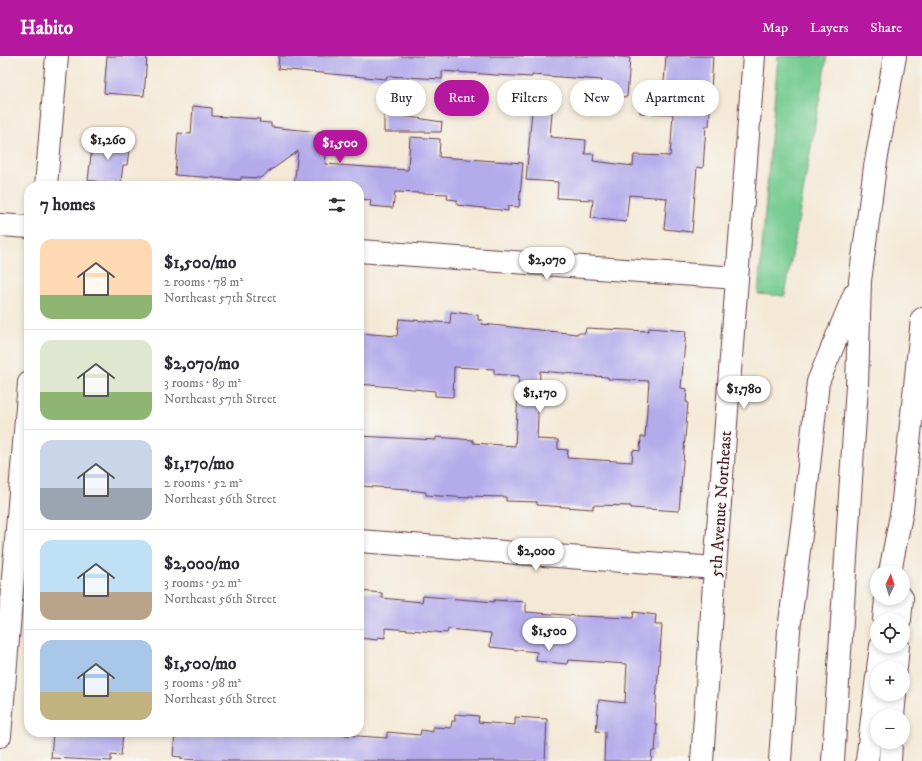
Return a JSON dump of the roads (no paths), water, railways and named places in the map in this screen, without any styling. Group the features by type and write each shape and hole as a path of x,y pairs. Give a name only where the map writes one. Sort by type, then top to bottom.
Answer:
{"main road":[{"path":"46,181 57,56"},
{"name":"5th Avenue Northeast","path":"702,761 715,568 754,56"},
{"path":"833,761 857,386 860,281 875,167 895,56"},
{"path":"0,225 24,227"},
{"path":"364,251 737,278"},
{"path":"780,761 789,630 818,382 860,281"},
{"path":"891,565 902,510 922,319"},
{"path":"0,736 16,515 24,434"},
{"path":"902,510 904,565"},
{"path":"364,541 715,568"},
{"path":"867,761 874,701"},
{"path":"890,761 891,749"}]}
